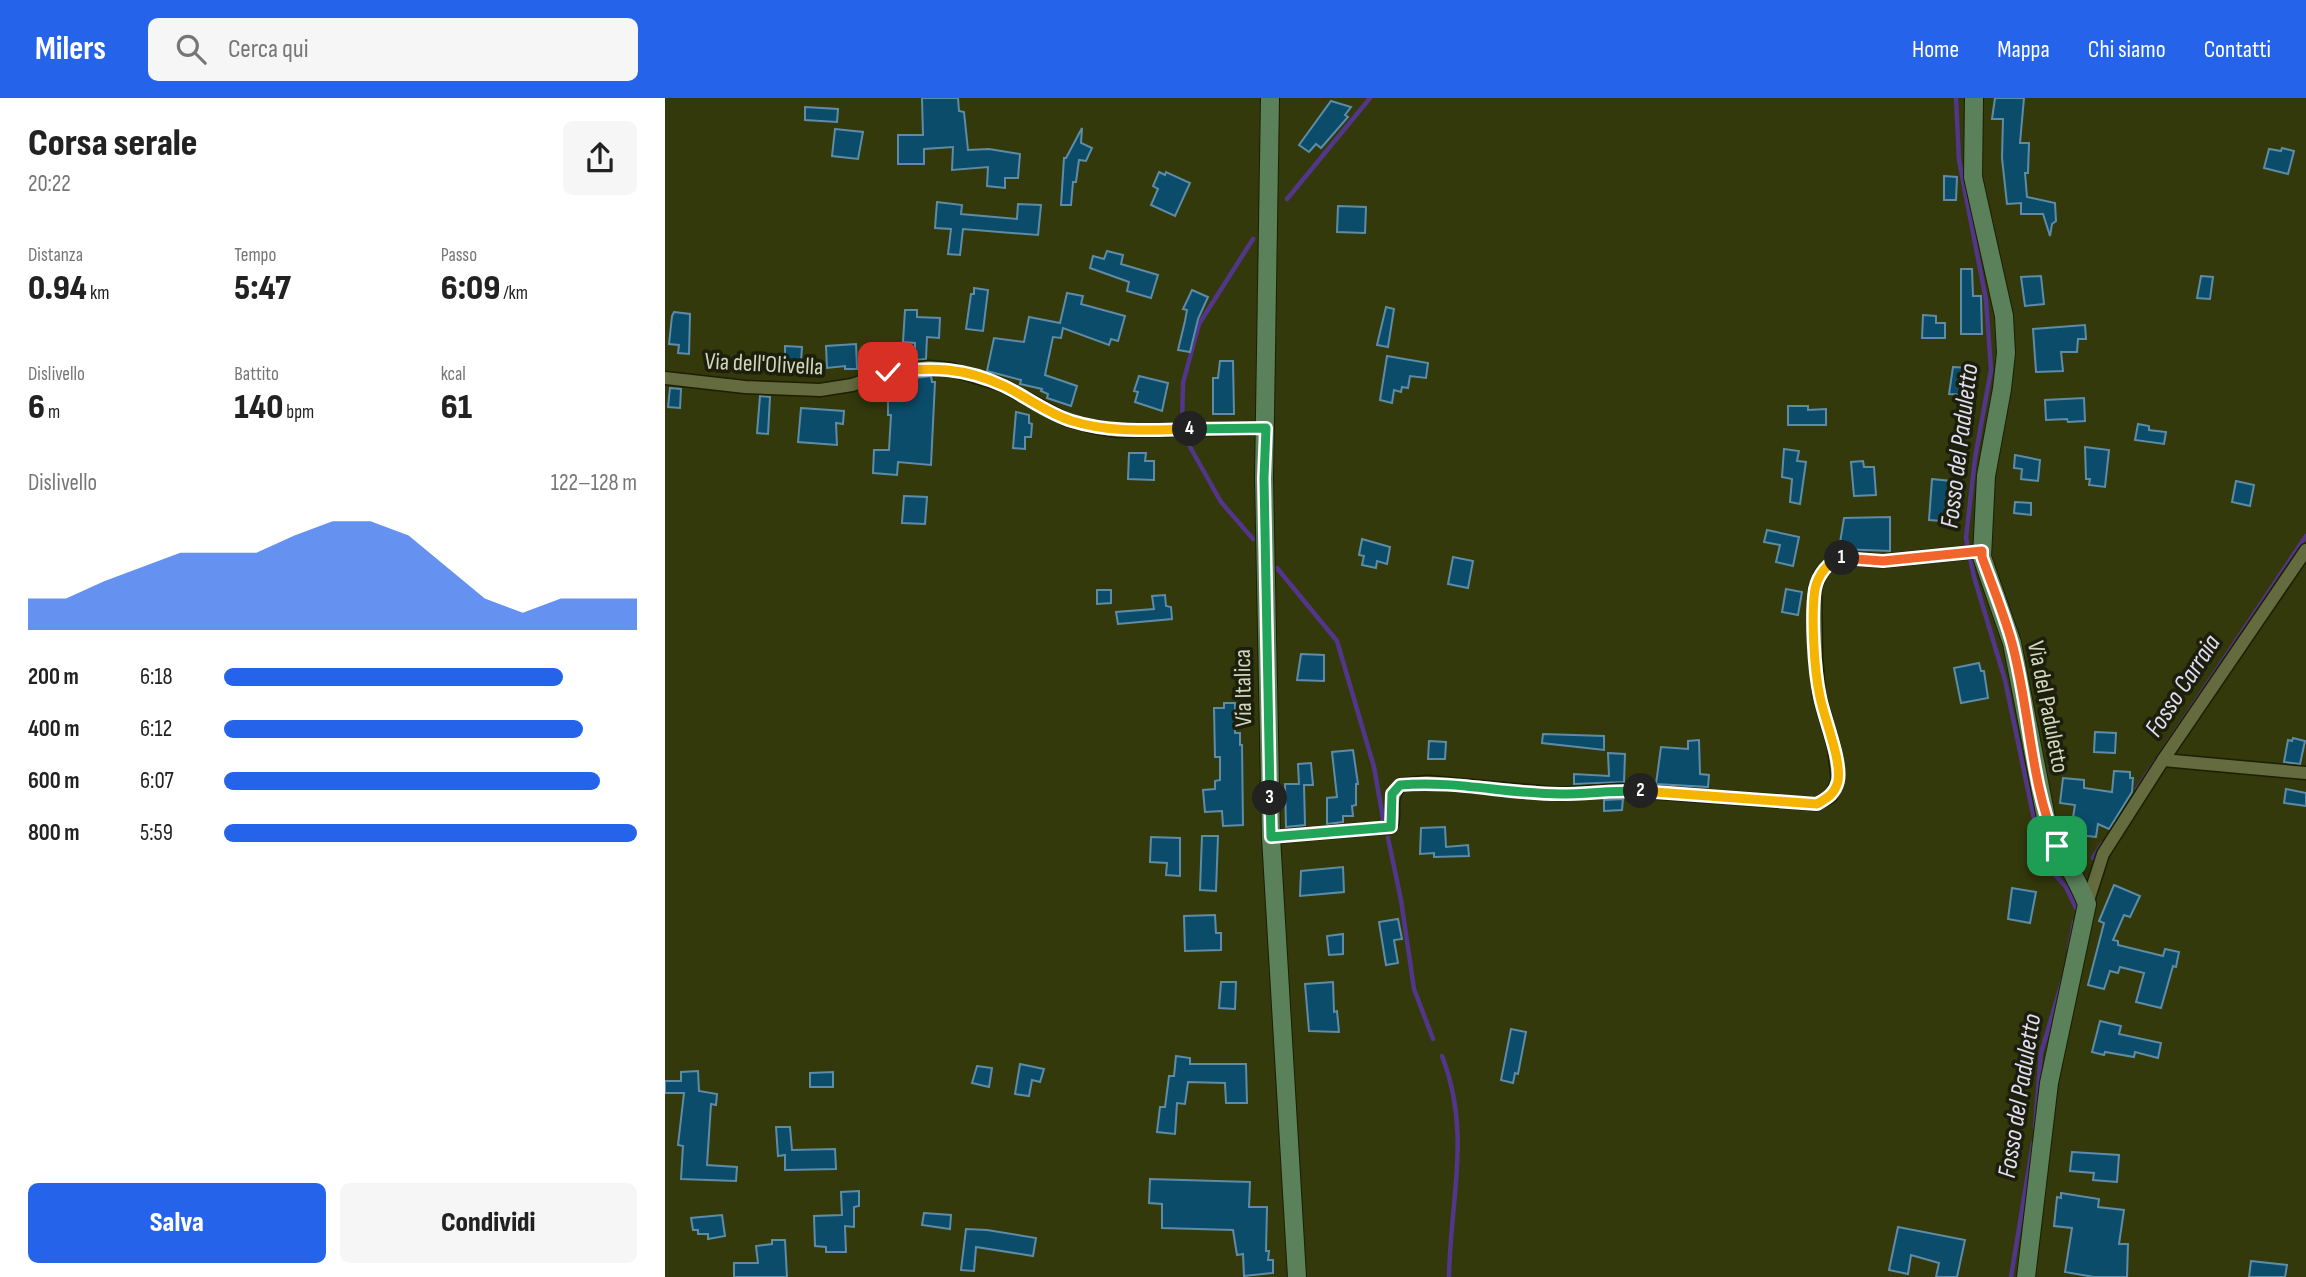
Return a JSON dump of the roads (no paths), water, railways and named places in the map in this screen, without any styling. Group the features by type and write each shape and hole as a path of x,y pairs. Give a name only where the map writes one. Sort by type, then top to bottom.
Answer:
{"street":[{"name":"Via Italica","path":"1270,98 1264,478 1271,837 1297,1277"},
{"name":"Via del Paduletto","path":"1974,98 1973,177 2004,316 2005,353 2002,389 1974,552 1982,557 2012,643 2047,823 2087,904"},
{"name":"Via dell'Olivella","path":"665,378 745,387 820,390 852,385 888,372 929,367 950,369 1002,385 1067,420 1094,427 1118,430 1266,428"},
{"path":"2026,1277 2049,1083 2087,904 2103,854 2163,760 2306,550"},
{"path":"1271,837 1385,829 1392,794 1400,785 1427,782 1560,794 1620,790 1817,804 1831,796 1838,780 1834,747 1819,695 1815,588 1821,573 1834,559 1883,561 1974,552"},
{"path":"2163,760 2306,773"}],"waterway":[{"path":"1287,199 1370,98"},
{"name":"Fosso del Paduletto","path":"1956,98 1959,160 1986,300 1991,370 1975,458 1966,538 1974,577 2005,680 2039,843 2048,867 2066,887 2076,908"},
{"path":"1182,423 1183,383 1199,324 1253,239"},
{"path":"1185,438 1221,502 1253,539"},
{"name":"Fosso Carraia","path":"2137,789 2306,536"},
{"path":"1277,568 1337,641 1374,767 1384,824"},
{"path":"1388,838 1401,900 1414,989 1433,1039"},
{"name":"Fosso Carraia","path":"2093,858 2102,844"},
{"name":"Fosso del Paduletto","path":"2069,949 2074,922"},
{"name":"Fosso del Paduletto","path":"2035,1128 2041,1053 2063,979"},
{"path":"1442,1056 1451,1084 1458,1139 1449,1277"},
{"name":"Fosso del Paduletto","path":"2011,1277 2033,1143"}]}
